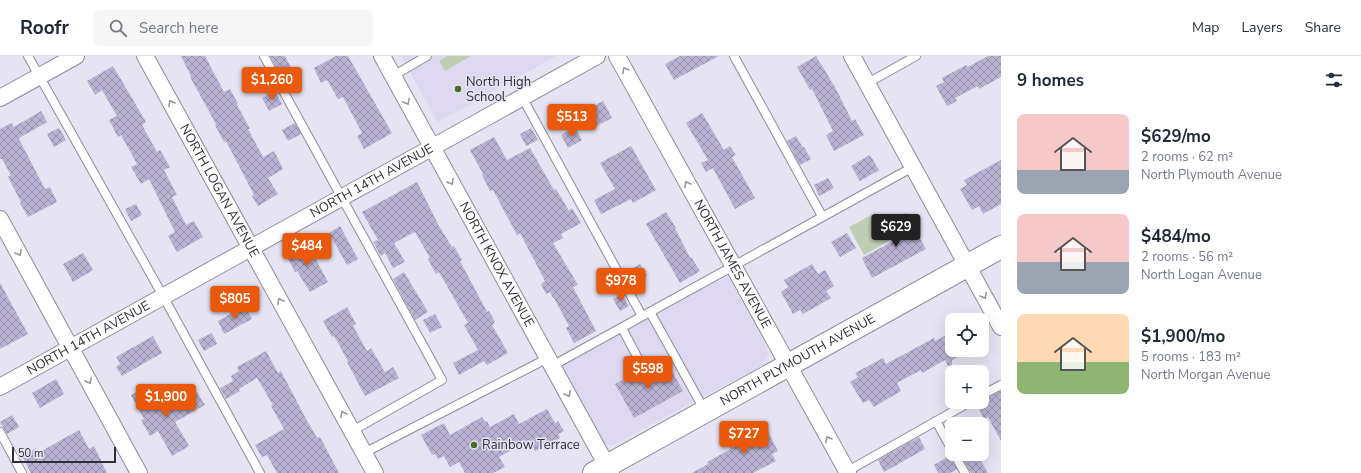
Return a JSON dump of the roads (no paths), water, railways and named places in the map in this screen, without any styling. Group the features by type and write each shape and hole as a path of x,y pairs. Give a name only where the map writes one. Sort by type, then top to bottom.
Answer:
{"main road":[{"name":"NORTH PLYMOUTH AVENUE","path":"604,471 705,411 1001,247"}],"street":[{"path":"0,98 76,56"},
{"name":"NORTH LOGAN AVENUE","path":"145,56 352,431 372,472"},
{"name":"NORTH KNOX AVENUE","path":"382,56 550,362 604,471"},
{"name":"NORTH 14TH AVENUE","path":"0,387 597,56"},
{"name":"NORTH JAMES AVENUE","path":"617,56 846,472"},
{"path":"852,56 866,84 1001,327"},
{"path":"0,219 139,473"}],"lane":[{"path":"28,56 163,296 260,473"},
{"path":"264,56 442,380 352,431"},
{"path":"393,76 427,56"},
{"path":"734,56 822,216"},
{"path":"866,84 916,56"},
{"path":"522,97 646,314 705,411"},
{"path":"364,453 622,328 913,167"},
{"path":"622,328 642,366"},
{"path":"989,391 1001,385"},
{"path":"846,472 957,409"},
{"path":"936,421 945,437"},
{"path":"0,432 22,473"},
{"path":"958,461 965,473"}],"place":[{"name":"North High School","path":"458,89"},
{"name":"Rainbow Terrace","path":"474,445"}]}
